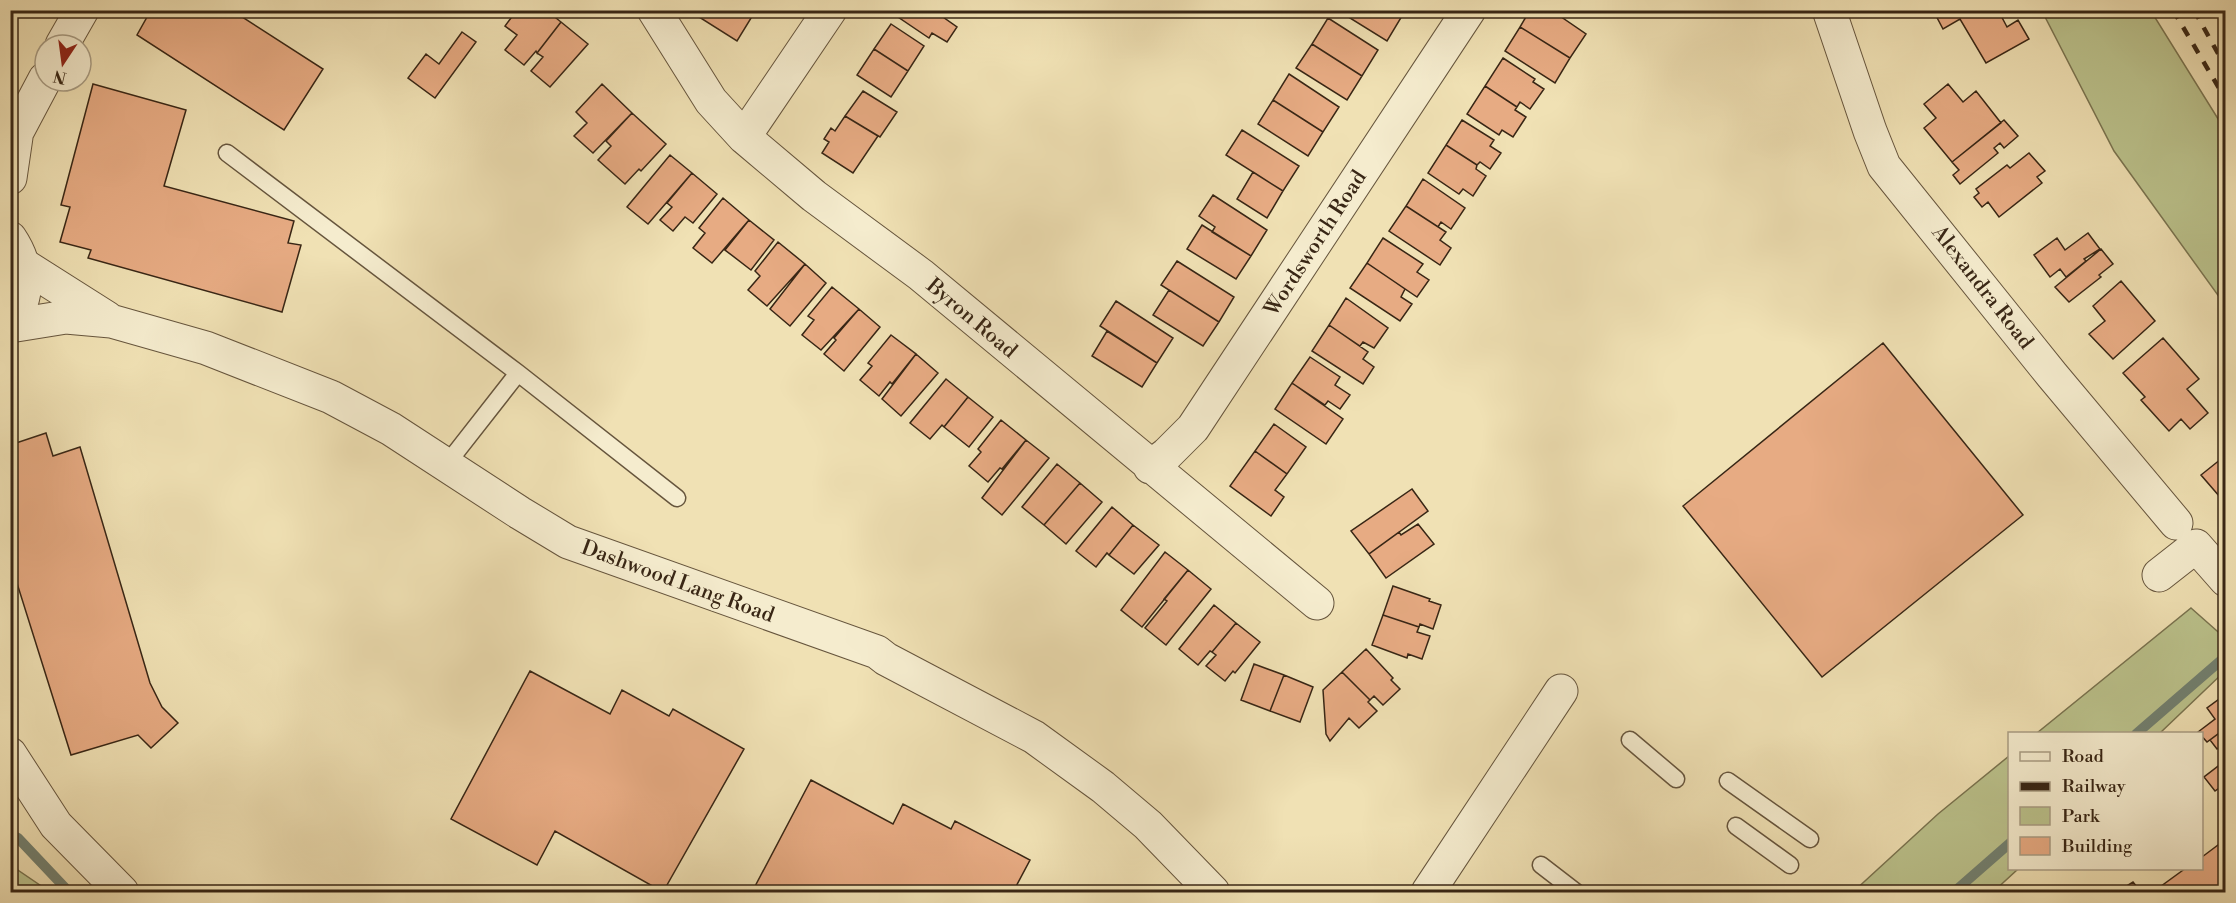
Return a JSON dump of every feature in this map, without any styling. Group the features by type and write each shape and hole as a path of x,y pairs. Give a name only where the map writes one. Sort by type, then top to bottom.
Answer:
{"street":[{"path":"69,33 81,10"},
{"name":"Byron Road","path":"654,10 711,101 744,137 814,195 921,275 1317,603"},
{"path":"744,137 830,10"},
{"name":"Wordsworth Road","path":"1150,467 1193,428 1468,10"},
{"name":"Alexandra Road","path":"1831,19 1884,166 2052,375 2176,523"},
{"path":"10,178 13,141 38,93"},
{"path":"10,325 18,314 24,299 26,284 18,252"},
{"name":"Dashwood Lang Road","path":"18,252 111,321"},
{"name":"Dashwood Lang Road","path":"10,325 66,317 111,321 206,348 331,397 391,429 568,542 877,652 886,659 1034,737 1096,782 1148,825 1213,892"},
{"path":"2159,575 2196,546 2226,580"},
{"path":"1428,892 1562,692"},
{"path":"10,754 56,825 122,892"}],"lane":[{"path":"227,153 518,373 677,498"},
{"path":"446,465 518,373"},
{"path":"1630,740 1676,779"},
{"path":"1728,781 1810,839"},
{"path":"1737,826 1790,865"},
{"path":"1541,865 1576,892"}],"green space":[{"path":"2042,11 2151,11 2225,130 2225,305 2114,151"},
{"path":"2191,608 2225,638 2225,671 2161,732 2038,732"},
{"path":"2008,757 2008,870 2017,870 1993,892 1853,892 1938,814"},
{"path":"10,862 12,866 50,892 11,892"}],"building":[{"path":"151,10 241,10 239,15 323,69 284,130 137,35"},
{"path":"517,10 546,10 561,22 537,53 536,51 524,65 505,50 517,35 505,26"},
{"path":"703,10 756,10 737,41 699,17"},
{"path":"898,10 945,10 943,17 957,27 947,42 932,33 929,38 895,15"},
{"path":"1337,10 1393,10 1402,16 1387,41"},
{"path":"1530,10 1551,10 1586,34 1570,58 1520,27"},
{"path":"1933,10 1998,10 2007,27 2018,20 2029,39 1986,63 1960,19 1943,29"},
{"path":"1328,18 1378,50 1362,76 1312,44"},
{"path":"561,22 588,44 550,87 531,71 543,57 537,53"},
{"path":"891,24 924,46 908,71 874,49"},
{"path":"1520,27 1570,58 1555,83 1505,51"},
{"path":"462,32 476,42 435,98 408,78 426,54 439,64"},
{"path":"1312,44 1362,76 1347,100 1296,68"},
{"path":"874,49 908,71 891,97 857,75"},
{"path":"1503,58 1535,79 1533,82 1544,89 1530,109 1520,102 1517,107 1485,86"},
{"path":"1289,74 1339,107 1323,132 1273,100"},
{"path":"93,84 186,110 164,186 294,221 288,243 301,245 282,312 88,258 91,250 60,242 70,207 61,205 91,93 93,93"},
{"path":"602,84 632,113 593,153 574,136 587,123 576,112"},
{"path":"1948,84 1963,102 1976,91 2001,123 1952,162 1924,128 1936,118 1924,104"},
{"path":"1485,86 1517,107 1515,110 1526,117 1513,137 1502,130 1499,135 1467,114"},
{"path":"863,91 897,112 880,137 845,116"},
{"path":"1273,100 1323,132 1308,156 1258,124"},
{"path":"632,113 666,144 641,171 639,169 625,184 598,160 611,146 606,141"},
{"path":"845,116 878,136 853,173 822,153 829,142 824,139 831,128 835,131"},
{"path":"1462,120 1494,140 1490,146 1501,153 1490,169 1480,162 1477,165 1446,145"},
{"path":"2004,120 2018,136 2004,148 2000,143 1994,148 1998,153 1960,184 1953,175 1959,170 1952,162"},
{"path":"1242,130 1299,166 1283,191 1226,155"},
{"path":"1446,145 1477,165 1476,169 1486,176 1473,196 1463,189 1459,194 1428,173"},
{"path":"2029,153 2045,171 2037,177 2042,183 1999,217 1988,202 1982,207 1974,197 1979,193 1976,189 2007,165 2010,168"},
{"path":"670,155 692,173 648,224 627,207"},
{"path":"1253,172 1283,191 1267,218 1237,199"},
{"path":"692,173 717,194 693,223 685,217 673,231 660,220 672,207 667,203"},
{"path":"1423,179 1465,208 1451,229 1441,222 1438,227 1406,206"},
{"path":"1213,195 1267,230 1251,256 1212,232 1215,227 1199,216"},
{"path":"723,198 749,220 712,263 693,248 705,233 699,228"},
{"path":"1406,206 1446,232 1440,240 1451,248 1440,265 1389,231"},
{"path":"749,220 774,240 751,270 725,250"},
{"path":"1202,225 1251,256 1236,279 1187,249"},
{"path":"2088,233 2100,249 2084,259 2086,261 2066,277 2060,269 2050,277 2034,255 2057,238 2065,250"},
{"path":"1383,238 1423,264 1417,272 1429,280 1417,297 1367,263"},
{"path":"778,242 805,264 767,306 748,290 760,276 755,271"},
{"path":"2101,249 2113,264 2099,275 2101,277 2069,302 2055,287"},
{"path":"1177,261 1234,297 1219,322 1161,285"},
{"path":"1367,263 1405,289 1401,297 1412,304 1400,321 1350,288"},
{"path":"805,264 826,283 790,326 770,309"},
{"path":"2121,281 2155,321 2113,359 2089,334 2105,321 2093,306"},
{"path":"832,287 859,309 821,350 802,335 814,320 808,316"},
{"path":"1169,290 1219,322 1203,346 1153,315"},
{"path":"1346,298 1388,328 1374,348 1363,342 1360,346 1329,325"},
{"path":"1116,301 1173,338 1157,363 1100,326"},
{"path":"859,309 880,327 844,371 824,354 836,340 834,338"},
{"path":"1329,325 1368,352 1363,359 1374,367 1363,384 1312,351"},
{"path":"1107,331 1157,363 1142,387 1092,356"},
{"path":"891,335 916,354 892,384 890,382 879,396 860,380 872,366 868,363"},
{"path":"2163,338 2199,379 2187,389 2208,413 2190,429 2181,419 2169,431 2141,400 2145,397 2123,373"},
{"path":"1883,343 2023,515 1822,677 1683,506"},
{"path":"916,354 938,373 901,416 882,399"},
{"path":"1310,357 1340,377 1335,385 1350,395 1340,409 1328,401 1325,405 1292,383"},
{"path":"946,379 968,397 944,427 942,425 930,439 910,423"},
{"path":"1292,383 1343,419 1326,444 1275,409"},
{"path":"968,397 993,417 969,447 944,427"},
{"path":"1001,420 1026,440 988,482 969,466 981,452 978,449"},
{"path":"1274,424 1306,447 1287,474 1255,451"},
{"path":"46,433 53,456 80,447 150,683 162,707 178,723 151,748 138,735 71,755 10,561 10,445"},
{"path":"1026,440 1049,458 1002,515 982,498"},
{"path":"1255,451 1287,474 1275,490 1284,497 1271,516 1230,486"},
{"path":"2226,455 2226,504 2201,475"},
{"path":"1057,464 1080,483 1044,525 1022,507"},
{"path":"1080,483 1102,502 1066,544 1044,525"},
{"path":"1412,489 1428,511 1369,554 1351,531"},
{"path":"1112,507 1133,525 1109,555 1107,553 1096,567 1076,551"},
{"path":"1418,524 1434,544 1386,578 1369,554 1399,532 1401,535"},
{"path":"1133,525 1159,545 1134,574 1109,555"},
{"path":"1165,552 1188,570 1142,627 1121,610"},
{"path":"1188,570 1211,589 1166,645 1145,628 1167,601 1164,599"},
{"path":"1393,586 1441,605 1433,629 1420,624 1419,627 1383,615"},
{"path":"1214,605 1236,623 1198,665 1179,649"},
{"path":"1383,615 1419,627 1417,632 1430,636 1422,659 1408,654 1407,658 1372,645"},
{"path":"1236,623 1260,642 1235,673 1233,671 1225,681 1206,666 1216,655 1212,652"},
{"path":"1366,649 1400,689 1383,705 1374,696 1370,700 1342,672"},
{"path":"1254,664 1284,675 1270,711 1241,700"},
{"path":"530,671 610,714 622,690 669,716 673,709 744,749 663,892 555,831 537,865 451,819"},
{"path":"1342,672 1370,700 1368,702 1377,711 1359,728 1349,718 1330,741 1326,734 1323,690"},
{"path":"1284,675 1313,687 1300,722 1270,711"},
{"path":"2226,694 2226,728 2207,742 2203,738 2203,732 2198,732 2215,719 2207,708"},
{"path":"2226,728 2226,754 2220,747 2217,749 2210,740"},
{"path":"2226,760 2226,783 2215,791 2204,777"},
{"path":"811,780 893,824 903,804 951,829 955,821 1030,860 1013,892 752,892"},
{"path":"2226,839 2226,892 2153,892 2183,870 2203,870 2203,856"},
{"path":"2133,882 2141,892 2117,892"}],"waterway":[{"path":"2138,732 2226,656"},
{"path":"10,834 18,838 69,892"},
{"path":"1954,892 2008,845"}],"railway":[{"path":"2173,10 2226,100"},
{"path":"2194,10 2226,68"}]}
